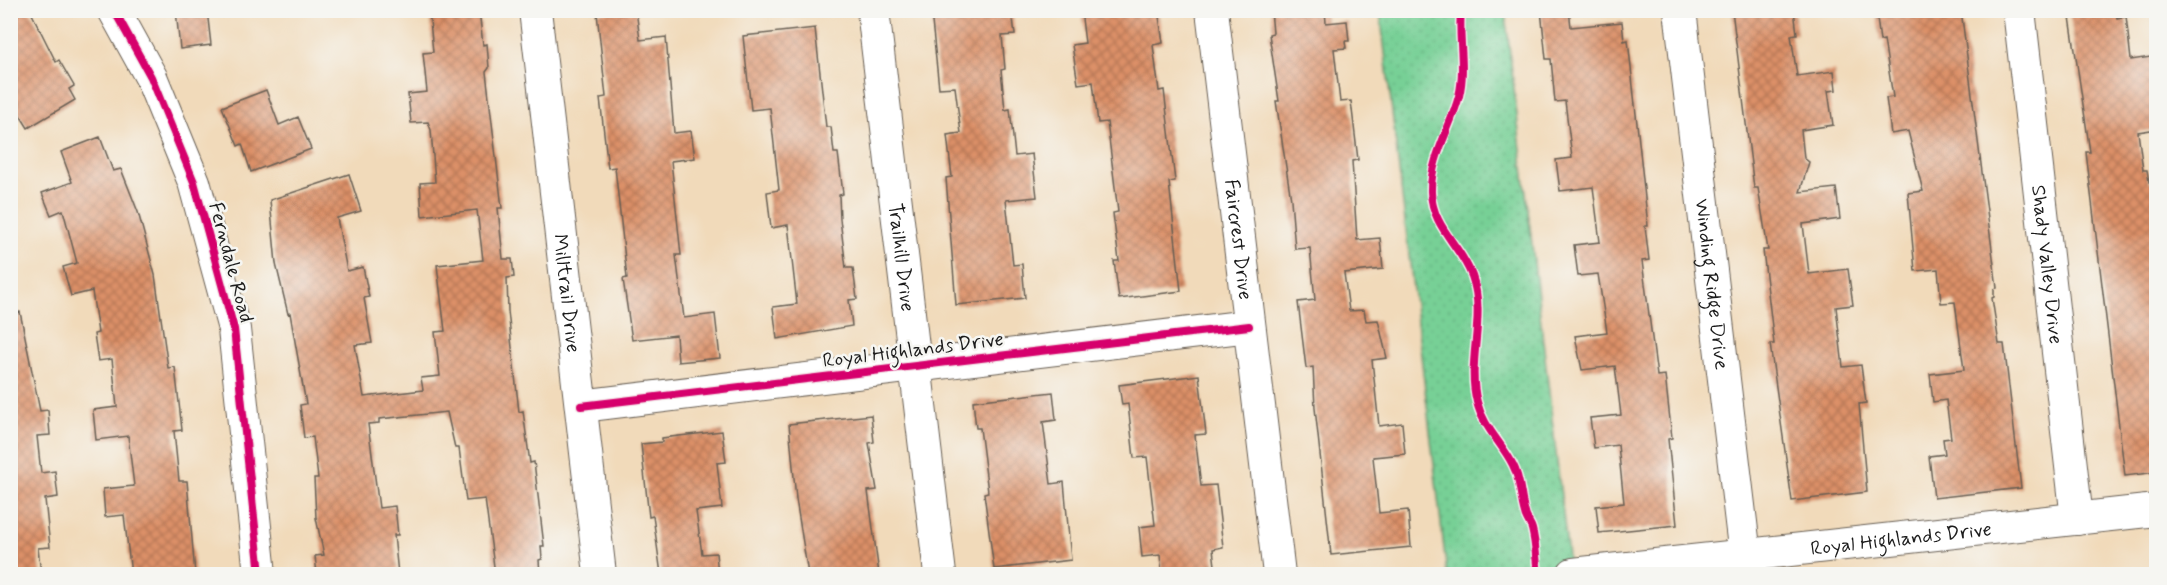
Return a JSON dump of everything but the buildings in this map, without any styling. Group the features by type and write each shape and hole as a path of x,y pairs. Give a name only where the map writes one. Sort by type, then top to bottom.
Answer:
{"street":[{"name":"Ferndale Road","path":"114,10 151,76 194,182 234,329 260,574"},
{"name":"Milltrail Drive","path":"535,10 600,574"},
{"name":"Trailhill Drive","path":"873,10 940,574"},
{"name":"Faircrest Drive","path":"1212,10 1279,574"},
{"name":"Winding Ridge Drive","path":"1680,10 1745,556"},
{"name":"Shady Valley Drive","path":"2019,10 2078,519"},
{"name":"Royal Highlands Drive","path":"581,406 1250,326"},
{"name":"Royal Highlands Drive","path":"1574,574 2157,510"}],"green space":[{"path":"1380,11 1505,11 1570,574 1447,574"}],"cycle path":[{"path":"114,10 151,77 194,182 234,329 260,574"},
{"path":"1461,10 1461,85 1434,167 1431,192 1436,216 1472,276 1478,308 1474,370 1477,402 1488,427 1516,471 1522,501 1533,535 1538,574"},
{"path":"581,406 1249,326"}]}
